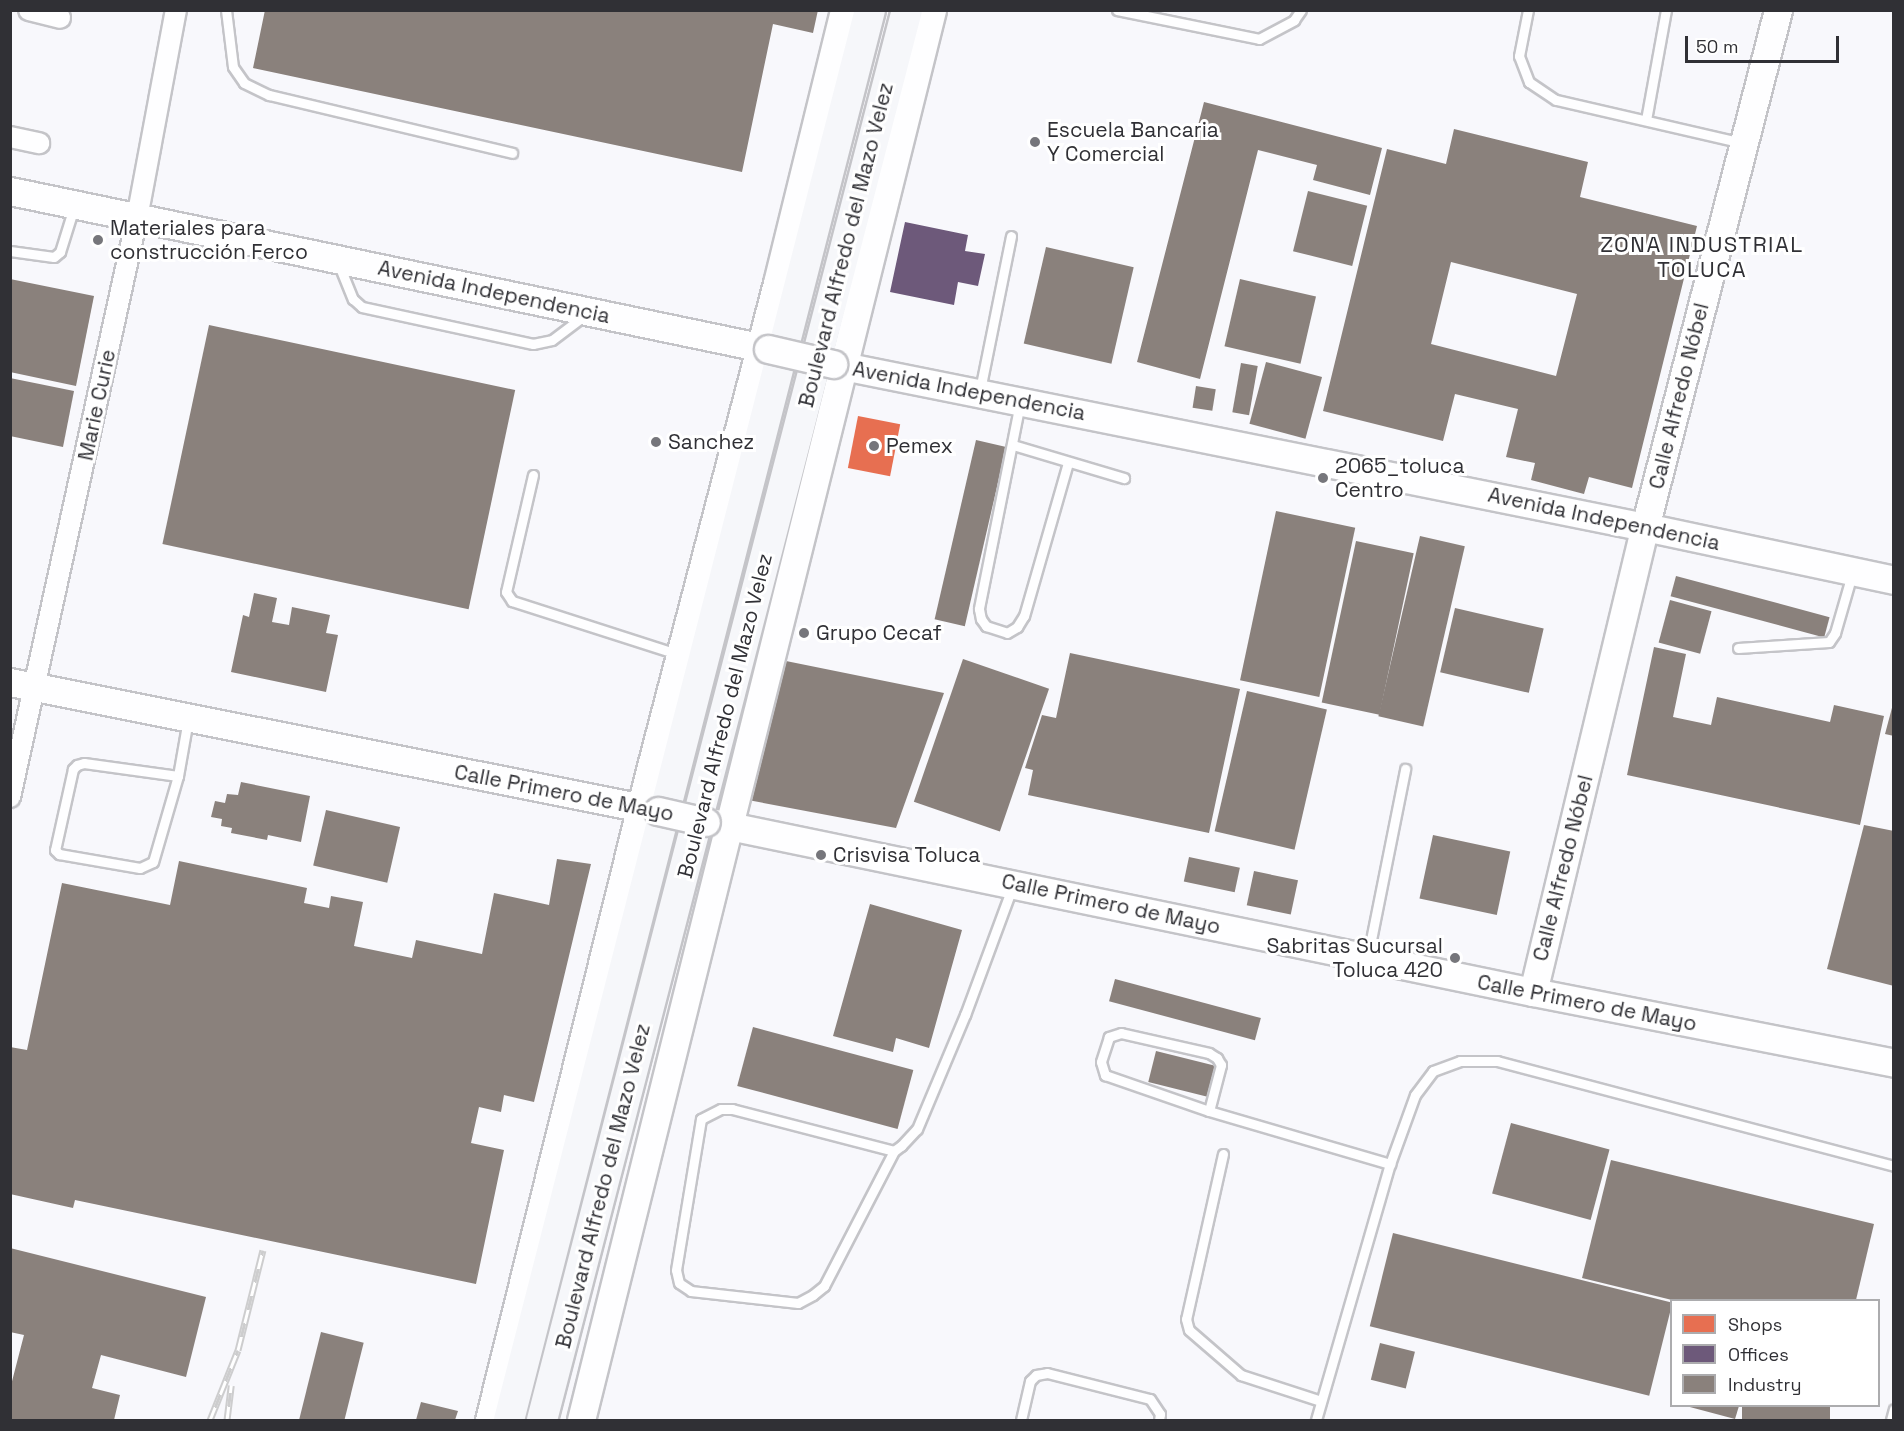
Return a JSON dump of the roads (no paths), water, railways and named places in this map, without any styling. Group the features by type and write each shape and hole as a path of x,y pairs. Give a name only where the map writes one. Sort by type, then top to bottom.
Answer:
{"main road":[{"path":"489,1420 650,810 649,774 763,348 844,10"},
{"name":"Boulevard Alfredo del Mazo Velez","path":"509,1420 870,10"},
{"name":"Boulevard Alfredo del Mazo Velez","path":"543,1420 907,10"},
{"name":"Boulevard Alfredo del Mazo Velez","path":"581,1420 717,823 932,10"},
{"name":"Calle Alfredo Nóbel","path":"1533,992 1646,527 1778,10"},
{"name":"Avenida Independencia","path":"10,191 838,364 1646,527 1893,580"},
{"name":"Calle Primero de Mayo","path":"23,685 1014,883 1367,958 1893,1064"}],"street":[{"path":"29,10 60,18"},
{"name":"Marie Curie","path":"10,797 23,685 137,218 176,10"},
{"path":"10,137 39,143"}],"lane":[{"path":"226,10 233,67 244,84 269,95 512,153"},
{"path":"1117,10 1259,39 1294,20 1301,10"},
{"path":"1528,10 1519,56 1529,82 1556,100 1744,143"},
{"path":"1646,120 1666,10"},
{"path":"10,251 54,257 60,252 75,205"},
{"path":"980,393 1011,236"},
{"path":"337,259 353,299 362,307 533,345 552,340 590,311"},
{"path":"1021,401 979,609 981,619 986,626 1008,633 1017,627 1024,616 1068,463"},
{"path":"1013,445 1124,478"},
{"path":"533,475 506,592 512,601 680,655"},
{"path":"1738,648 1829,642 1835,633 1853,571"},
{"path":"178,776 84,763 77,765 73,769 55,850 58,854 140,868 147,867 153,862 178,776 188,718"},
{"path":"1367,958 1405,769"},
{"path":"894,1151 732,1110 721,1108 712,1112 701,1119 676,1270 679,1282 691,1291 798,1303 824,1286 894,1151 910,1139 917,1129 965,1015 1014,883"},
{"path":"1209,1111 1221,1065 1217,1058 1209,1053 1121,1032 1109,1037 1101,1062 1105,1075 1209,1111 1390,1164"},
{"path":"1316,1420 1390,1164 1415,1095 1432,1071 1460,1061 1497,1061 1893,1166"},
{"path":"1223,1154 1186,1319 1189,1330 1241,1375 1321,1401"},
{"path":"1021,1420 1030,1381 1036,1375 1047,1373 1150,1400 1157,1406 1160,1414 1159,1420"},
{"path":"1891,1420 1893,1409"}],"railway":[{"path":"210,1420 238,1350 263,1250"},
{"path":"227,1420 231,1385"}],"place":[{"name":"Escuela Bancaria Y Comercial","path":"1035,142"},
{"name":"Materiales para construcción Ferco","path":"98,240"},
{"name":"Sanchez","path":"656,442"},
{"name":"Pemex","path":"874,446"},
{"name":"2065_toluca Centro","path":"1323,478"},
{"name":"Grupo Cecaf","path":"804,633"},
{"name":"Crisvisa Toluca","path":"821,855"},
{"name":"Sabritas Sucursal Toluca 420","path":"1455,958"}],"district":[{"name":"ZONA INDUSTRIAL TOLUCA","path":"1702,256"}]}
